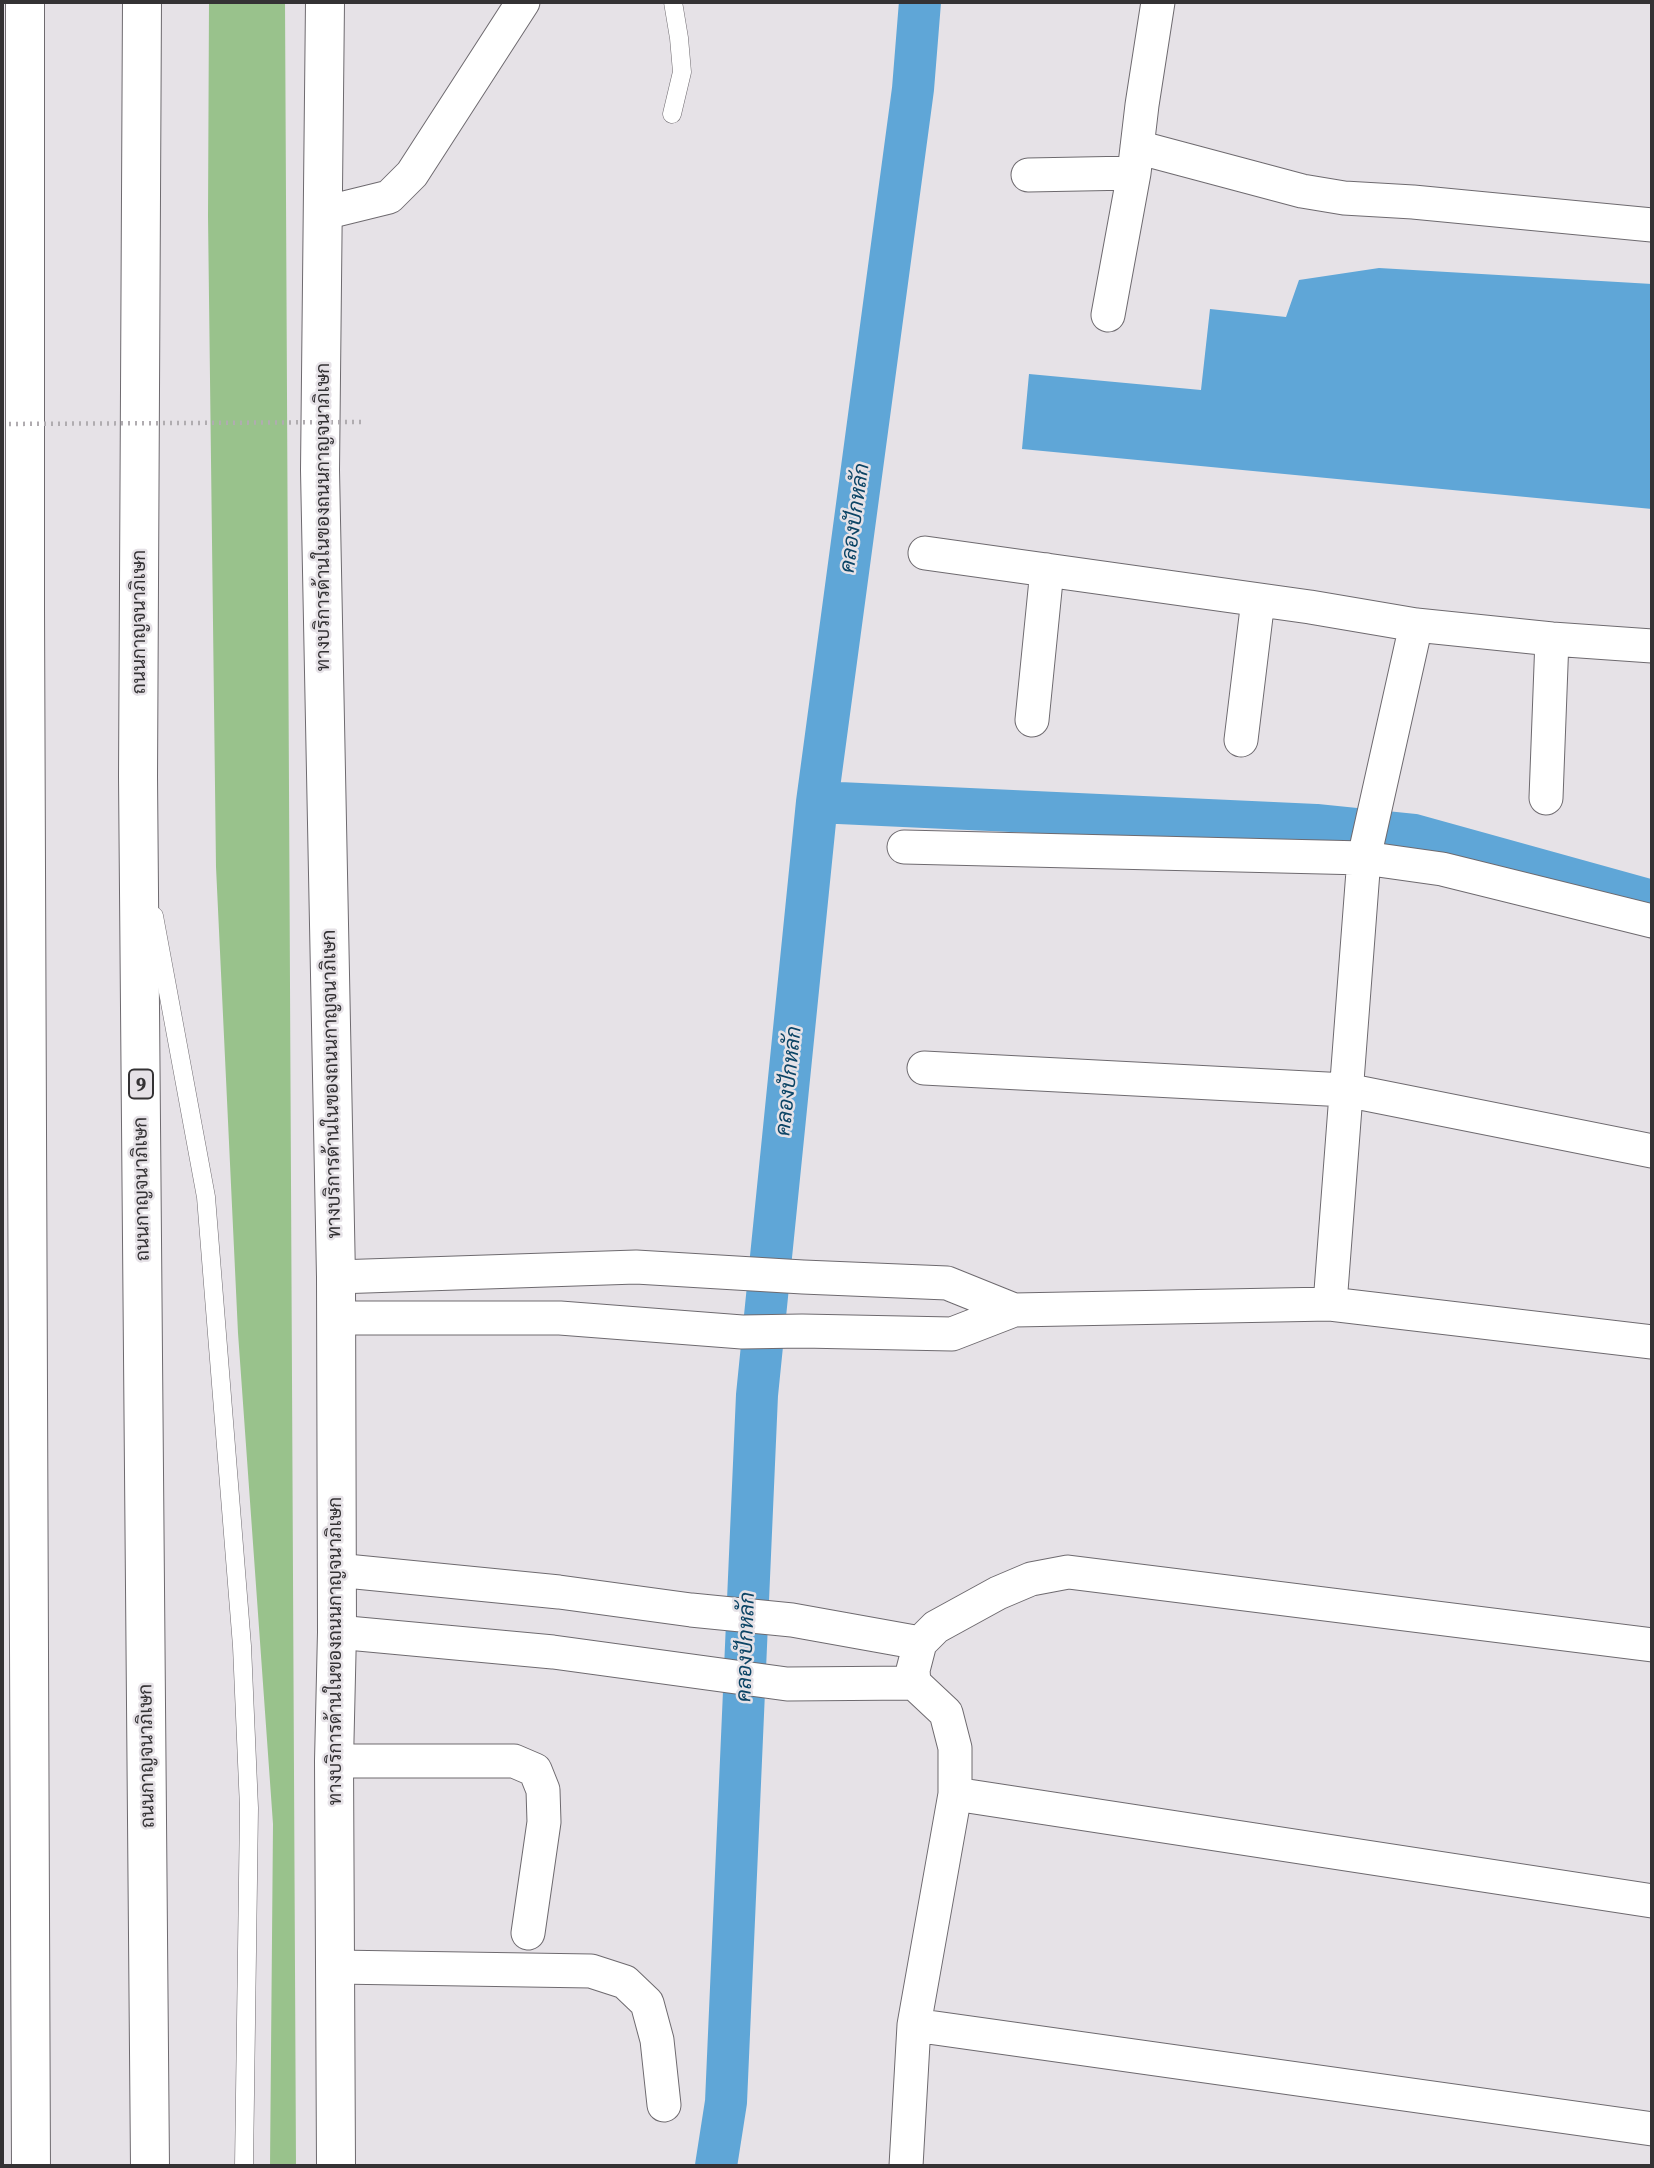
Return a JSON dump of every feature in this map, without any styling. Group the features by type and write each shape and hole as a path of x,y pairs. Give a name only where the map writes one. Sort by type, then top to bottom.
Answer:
{"main road":[{"path":"25,2 31,2166"},
{"name":"ถนนกาญจนาภิเษก","path":"142,2 139,830 150,2166"},
{"name":"ทางบริการด้านในของถนนกาญจนาภิเษก","path":"326,2 320,470 336,1277 336,2166"}],"street":[{"path":"324,213 390,197 412,174 523,2"},
{"path":"1108,315 1136,160 1158,2"},
{"path":"1028,175 1136,160 1344,198 1652,225"},
{"path":"925,553 1416,625 1652,646"},
{"path":"1032,720 1047,570"},
{"path":"1241,740 1258,600"},
{"path":"1330,1304 1366,851 1416,625"},
{"path":"1546,798 1552,639"},
{"path":"904,846 1366,851 1652,921"},
{"path":"924,1068 1346,1090 1652,1151"},
{"path":"336,1277 636,1266 947,1283 1014,1310"},
{"path":"336,1318 561,1318 742,1332 952,1334 1014,1310 1330,1304 1652,1342"},
{"path":"336,1570 559,1592 691,1610 792,1620 920,1643"},
{"path":"914,1683 920,1643 936,1627 998,1593 1031,1579 1068,1572 1652,1645"},
{"path":"337,1632 553,1652 787,1684 914,1683 946,1713 955,1748 955,1794 914,2025 906,2166"},
{"path":"334,1761 514,1761 536,1770 543,1790 544,1822 528,1933"},
{"path":"955,1794 1652,1901"},
{"path":"336,1967 591,1971 625,1982 648,2003 657,2040 664,2105"},
{"path":"914,2025 1652,2129"}],"lane":[{"path":"672,114 681,72 673,2"},
{"path":"139,830 207,1210 242,1646 249,1808 244,2166"}],"path":[{"path":"2,424 361,422"}],"green space":[{"path":"209,2 285,2 296,2166 270,2166 273,1824 238,1333 216,867 208,216"}],"water":[{"path":"1379,268 1652,284 1652,509 1022,449 1029,374 1201,390 1210,309 1286,317 1299,280"}],"waterway":[{"name":"คลองปักหลัก","path":"716,2166 726,2102 757,1395 817,802 913,89 920,2"},
{"path":"817,802 1316,825 1414,835 1652,901"}]}
